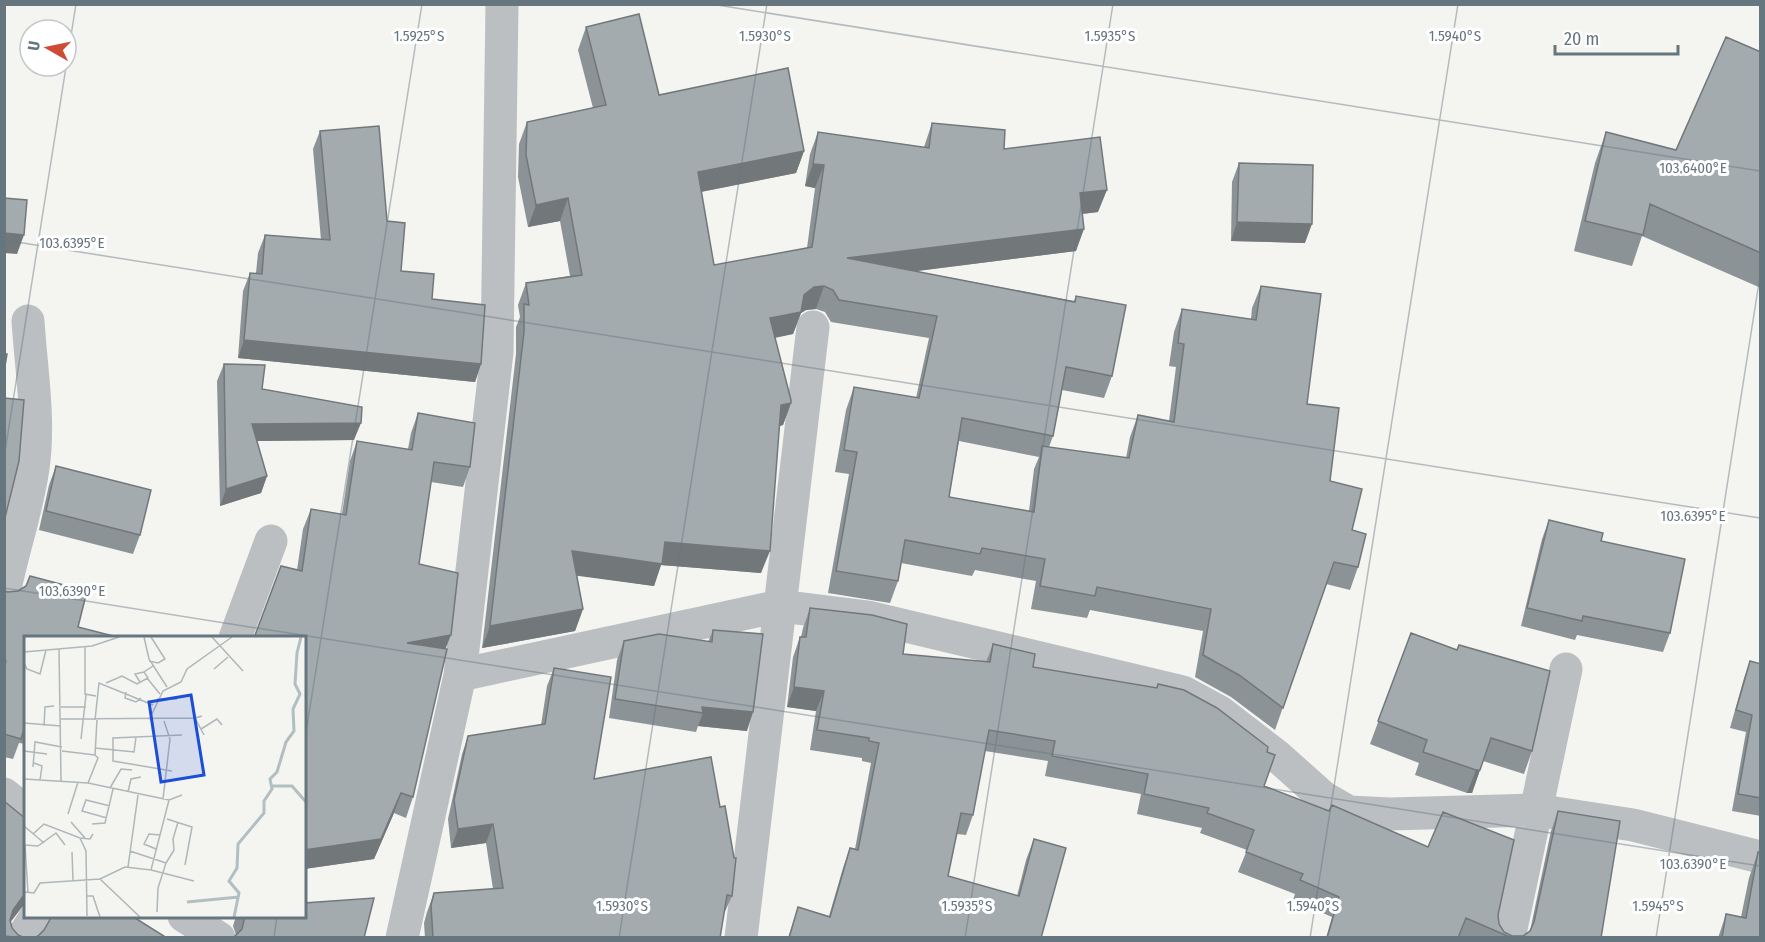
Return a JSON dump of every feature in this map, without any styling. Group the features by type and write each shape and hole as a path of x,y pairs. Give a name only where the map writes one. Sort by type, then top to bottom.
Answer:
{"street":[{"path":"402,938 460,675 497,352 502,4"},
{"path":"4,594 33,469 35,433 28,321"},
{"path":"741,938 813,327"},
{"path":"236,636 271,541"},
{"path":"460,675 780,606 868,617 1183,692 1220,712 1277,756 1323,797 1349,812 1390,814 1536,810 1633,825 1761,857"},
{"path":"1509,938 1566,669"},
{"path":"4,794 24,809"},
{"path":"22,938 35,918"},
{"path":"187,918 219,938"}],"building":[{"path":"639,14 659,95 788,68 804,151 698,172 714,265 812,247 824,165 813,164 818,132 929,148 932,123 1005,130 1004,149 1100,137 1107,190 1080,193 1084,229 847,258 1075,302 1076,296 1126,305 1112,376 1066,367 1053,436 962,418 949,497 1034,512 1042,446 1129,458 1138,415 1174,422 1184,344 1178,343 1182,309 1256,320 1261,286 1321,294 1307,404 1339,408 1330,481 1362,489 1352,530 1366,534 1358,567 1334,562 1283,708 1239,675 1203,655 1211,609 1097,587 1095,596 1040,586 1045,559 982,548 980,554 905,540 898,581 836,571 857,452 844,450 854,387 919,398 937,316 839,300 833,290 824,286 814,287 804,295 801,312 770,318 791,403 781,405 770,551 665,542 662,564 572,551 583,609 490,626 524,332 524,304 529,305 526,283 582,275 568,198 536,205 526,155 527,122 606,105 586,27"},
{"path":"1726,37 1761,52 1761,253 1650,204 1643,235 1585,221 1606,132 1676,150"},
{"path":"379,126 387,221 405,223 401,271 434,274 432,299 485,305 481,364 244,340 250,273 262,274 265,235 330,240 320,131"},
{"path":"1239,163 1313,165 1312,224 1237,222"},
{"path":"4,198 27,200 24,235 4,233"},
{"path":"4,354 7,354 4,372"},
{"path":"224,364 265,365 262,389 362,407 361,423 252,424 267,476 226,489"},
{"path":"4,398 24,400 19,461 4,522"},
{"path":"418,413 475,423 470,467 434,462 419,564 458,573 451,635 407,643 447,649 413,797 401,793 381,839 306,850 306,636 255,636 281,566 302,571 311,509 346,515 357,441 412,450"},
{"path":"56,466 151,490 140,535 46,511"},
{"path":"1549,520 1603,533 1601,541 1685,559 1670,633 1583,616 1582,621 1527,608"},
{"path":"30,576 87,591 78,627 113,636 24,636 24,729 21,739 4,734 4,668 6,661 4,660 4,591 18,591 26,586"},
{"path":"810,608 872,615 907,624 903,654 990,662 993,644 1035,654 1033,667 1157,688 1158,684 1184,690 1217,708 1268,747 1267,752 1275,755 1264,786 1329,811 1332,805 1428,847 1443,812 1514,840 1498,915 1499,924 1504,932 1512,936 1523,936 1530,931 1534,922 1558,811 1620,821 1601,938 1512,938 1466,918 1458,938 1327,938 1339,897 1300,880 1303,874 1246,852 1254,830 1207,813 1209,808 1144,794 1148,774 1052,756 1055,741 989,730 973,815 961,813 948,876 1019,896 1034,839 1066,848 1041,938 789,938 798,907 830,917 850,848 858,850 879,743 869,741 869,738 817,730 824,691 794,687 800,637 806,637"},
{"path":"713,630 763,634 753,712 702,707 703,713 615,699 624,641 659,634 712,642"},
{"path":"1411,633 1457,650 1459,645 1550,671 1532,751 1491,738 1480,770 1476,770 1423,752 1427,740 1378,721"},
{"path":"1750,661 1761,664 1761,798 1738,794 1752,715 1736,710"},
{"path":"554,668 611,677 594,779 711,757 720,807 725,806 734,858 736,858 732,896 727,895 720,938 433,938 431,905 434,893 503,888 493,824 458,829 454,800 468,736 545,724"},
{"path":"4,801 24,817 24,895 13,910 10,920 12,928 18,935 25,938 4,938"},
{"path":"1758,852 1761,852 1761,938 1722,938 1726,914 1746,918"},
{"path":"374,898 364,938 229,938 234,937 242,929 244,918 306,918 306,903"},
{"path":"51,918 135,918 167,938 33,938 44,930"}]}
